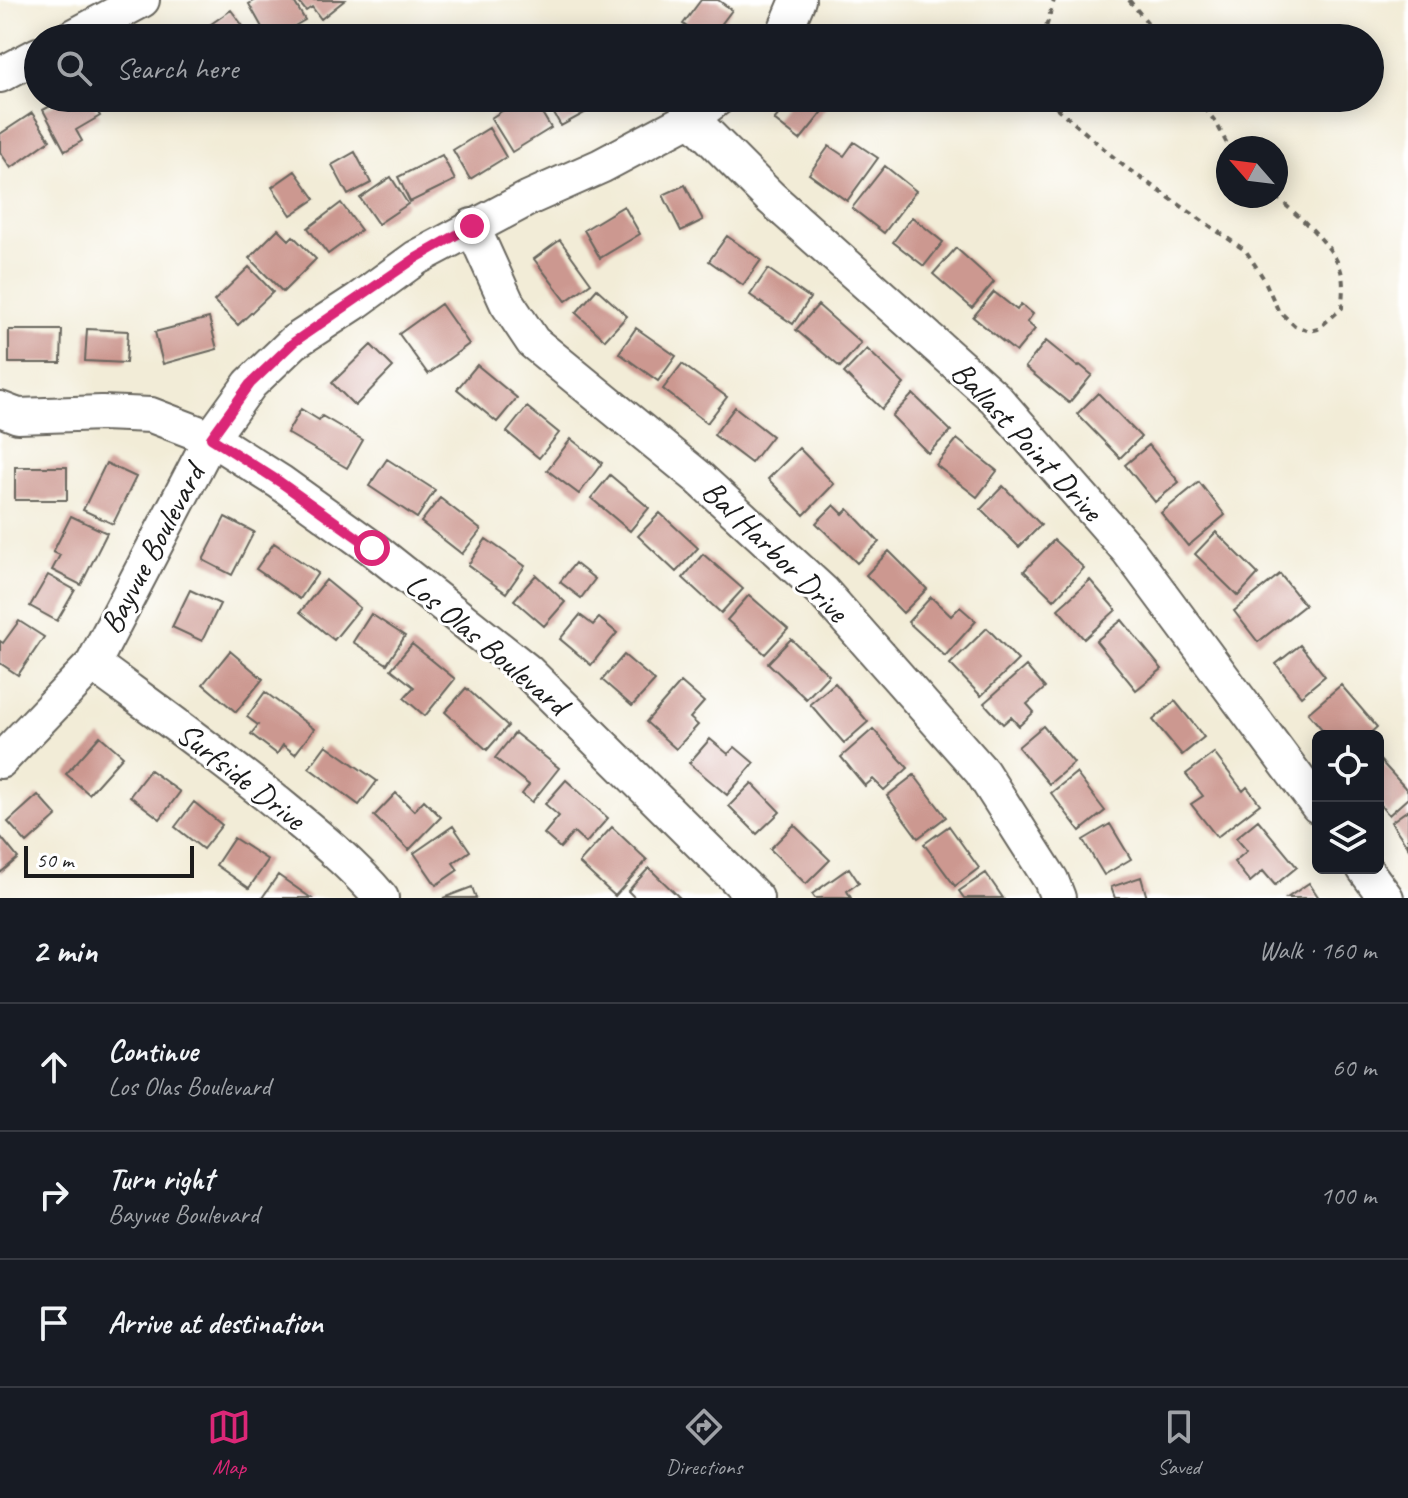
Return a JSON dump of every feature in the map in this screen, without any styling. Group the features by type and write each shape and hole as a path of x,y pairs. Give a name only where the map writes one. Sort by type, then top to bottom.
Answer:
{"street":[{"path":"82,21 142,0"},
{"path":"788,24 798,0"},
{"path":"0,75 24,62"},
{"name":"Bayvue Boulevard","path":"0,761 93,664 211,438 250,384 294,342 416,258 472,226 601,166 697,112"},
{"name":"Ballast Point Drive","path":"707,112 771,198 995,398 1128,550 1315,802"},
{"name":"Bal Harbor Drive","path":"472,226 507,303 533,342 698,477 823,592 982,772 1051,880 1058,898"},
{"name":"Los Olas Boulevard","path":"0,409 18,416 151,415 211,438 280,482 372,548 527,671 756,898"},
{"name":"Surfside Drive","path":"93,664 276,802 343,858 381,898"},
{"path":"1368,874 1386,898"}],"path":[{"path":"1047,24 1054,0"},
{"path":"1129,0 1149,24"},
{"path":"1064,112 1125,167 1246,251 1264,279 1278,310 1295,326 1310,331 1318,329 1342,308 1343,275 1337,260 1288,208"},
{"path":"1208,112 1223,136"}],"building":[{"path":"256,0 293,0 305,20 298,24 260,24 249,4"},
{"path":"297,0 345,0 321,19 312,7 306,11"},
{"path":"701,0 718,0 732,10 722,24 683,24"},
{"path":"231,10 242,24 211,24"},
{"path":"44,112 98,112 100,116 76,130 82,141 65,151"},
{"path":"500,112 541,112 551,128 512,152 491,118"},
{"path":"553,112 586,112 561,126"},
{"path":"781,112 823,112 800,140 774,120"},
{"path":"32,113 50,140 11,168 0,152 0,134"},
{"path":"489,128 506,157 470,179 453,150"},
{"path":"854,142 878,158 847,201 809,174 829,146 844,156"},
{"path":"355,152 371,183 348,195 332,165"},
{"path":"442,155 455,180 410,202 398,177"},
{"path":"885,166 916,191 884,233 852,208"},
{"path":"295,171 315,199 291,215 272,187"},
{"path":"391,177 408,204 378,224 360,198"},
{"path":"685,185 703,220 681,231 663,195"},
{"path":"341,203 361,230 328,254 308,228"},
{"path":"624,206 640,234 600,258 584,230"},
{"path":"912,217 943,242 924,266 893,242"},
{"path":"278,229 289,240 293,236 316,259 283,292 249,258"},
{"path":"727,236 761,260 743,285 709,261"},
{"path":"560,240 591,283 566,301 534,259"},
{"path":"956,248 994,282 972,308 933,274"},
{"path":"249,267 273,292 238,325 214,301"},
{"path":"768,269 810,298 793,324 750,295"},
{"path":"597,289 627,316 605,340 576,313"},
{"path":"994,292 1017,310 1021,304 1033,314 1027,322 1035,329 1016,352 973,317"},
{"path":"441,304 469,344 428,374 399,334"},
{"path":"818,305 861,343 840,367 796,330"},
{"path":"209,318 217,349 163,364 155,332"},
{"path":"636,328 676,356 658,381 619,353"},
{"path":"87,329 128,331 126,363 85,361"},
{"path":"9,330 62,330 61,363 9,363"},
{"path":"1046,341 1092,375 1069,403 1025,367"},
{"path":"371,345 393,367 355,406 332,383"},
{"path":"867,349 904,384 882,409 844,373"},
{"path":"682,364 727,397 707,423 663,389"},
{"path":"477,365 517,398 497,422 457,389"},
{"path":"1098,393 1141,437 1120,458 1077,414"},
{"path":"913,394 951,431 928,453 892,416"},
{"path":"527,407 559,433 539,458 507,432"},
{"path":"735,407 772,436 751,463 714,435"},
{"path":"301,409 319,420 322,416 363,440 347,468 287,433"},
{"path":"571,439 602,463 579,494 547,470"},
{"path":"957,439 997,471 977,497 936,465"},
{"path":"1149,445 1179,482 1155,502 1125,465"},
{"path":"799,448 834,484 804,515 768,479"},
{"path":"387,459 435,490 417,518 369,486"},
{"path":"106,463 136,477 113,524 83,510"},
{"path":"15,467 67,467 67,500 15,500"},
{"path":"610,475 649,508 630,531 591,498"},
{"path":"1199,482 1225,515 1188,546 1161,513"},
{"path":"1003,486 1041,525 1019,547 981,509"},
{"path":"440,498 481,530 462,554 421,522"},
{"path":"834,505 843,514 848,509 879,542 857,563 816,523"},
{"path":"660,513 698,548 676,572 638,536"},
{"path":"71,516 107,533 81,585 52,570 60,555 53,552"},
{"path":"225,517 254,532 232,575 203,560"},
{"path":"1216,532 1258,574 1238,596 1195,554"},
{"path":"486,539 525,566 506,593 468,565"},
{"path":"1054,540 1084,568 1054,600 1024,571"},
{"path":"274,543 318,573 300,599 256,569"},
{"path":"889,551 927,589 903,613 866,575"},
{"path":"703,554 743,589 721,613 683,578"},
{"path":"575,563 595,579 581,598 560,582"},
{"path":"1280,574 1305,605 1258,642 1234,611"},
{"path":"48,575 75,590 57,621 30,606"},
{"path":"536,575 565,602 544,626 514,600"},
{"path":"326,580 360,608 334,640 300,612"},
{"path":"1090,580 1116,610 1084,639 1058,609"},
{"path":"190,590 220,604 202,641 172,627"},
{"path":"749,595 788,629 765,654 727,620"},
{"path":"931,597 951,616 960,607 976,621 945,656 908,622"},
{"path":"371,614 405,636 387,664 353,642"},
{"path":"580,615 593,625 599,618 617,633 591,665 560,639"},
{"path":"1122,620 1162,669 1136,690 1096,641"},
{"path":"19,621 44,637 18,675 0,663 0,641 3,643"},
{"path":"987,628 1018,660 981,696 950,664"},
{"path":"791,639 829,675 806,699 768,663"},
{"path":"412,644 455,679 425,716 404,698 414,687 391,669"},
{"path":"1300,645 1325,676 1301,696 1276,664"},
{"path":"230,651 263,679 236,712 203,684"},
{"path":"624,655 655,681 632,706 602,680"},
{"path":"1026,666 1045,688 1027,704 1034,712 1019,726 1011,717 1003,724 984,703"},
{"path":"681,682 704,702 690,718 698,725 676,749 646,722"},
{"path":"835,683 868,722 844,743 810,704"},
{"path":"1341,685 1377,727 1374,730 1323,730 1308,713"},
{"path":"466,688 508,726 487,750 445,712"},
{"path":"265,692 314,729 295,754 283,745 277,754 251,734 258,725 247,717"},
{"path":"1175,701 1204,737 1182,755 1153,720"},
{"path":"1043,726 1074,763 1049,784 1018,747"},
{"path":"873,729 908,768 884,790 873,779 865,786 841,757"},
{"path":"515,733 559,768 532,802 522,794 529,785 495,758"},
{"path":"100,736 123,756 89,794 66,774"},
{"path":"710,739 728,754 735,747 754,763 727,795 689,763"},
{"path":"326,745 377,781 359,805 309,768"},
{"path":"1214,753 1243,791 1247,787 1260,804 1217,837 1191,804 1203,796 1186,774"},
{"path":"1384,765 1408,791 1408,798 1389,815 1384,810"},
{"path":"150,770 180,792 160,819 130,796"},
{"path":"1076,773 1105,811 1080,831 1051,793"},
{"path":"914,775 946,817 918,838 887,796"},
{"path":"566,780 608,818 586,843 574,832 560,848 544,834 559,816 545,804"},
{"path":"752,783 780,812 757,834 729,806"},
{"path":"396,793 414,811 424,800 441,817 409,850 374,816"},
{"path":"38,795 57,816 27,843 8,822"},
{"path":"194,802 222,825 203,849 175,827"},
{"path":"1408,810 1408,847 1391,822"},
{"path":"1258,820 1297,867 1275,885 1263,871 1250,882 1234,862 1247,851 1236,838"},
{"path":"1110,824 1131,859 1104,875 1083,840"},
{"path":"794,825 830,860 806,884 770,849"},
{"path":"453,826 470,851 453,863 458,870 436,885 414,853"},
{"path":"949,826 979,868 955,886 924,844"},
{"path":"612,827 647,860 615,896 579,863"},
{"path":"0,836 18,858 0,873"},
{"path":"234,838 268,860 249,888 216,865"},
{"path":"649,868 680,898 635,898 628,891"},
{"path":"849,868 859,883 847,891 851,898 815,898 812,894"},
{"path":"986,873 1003,898 964,898 959,891"},
{"path":"278,875 311,898 262,898"},
{"path":"1141,877 1147,898 1115,898 1111,887"},
{"path":"1309,883 1319,898 1287,898"},
{"path":"472,887 476,898 443,898"}],"route":[{"path":"372,548 280,482 211,438 250,384 294,342 416,258 472,226"}]}
